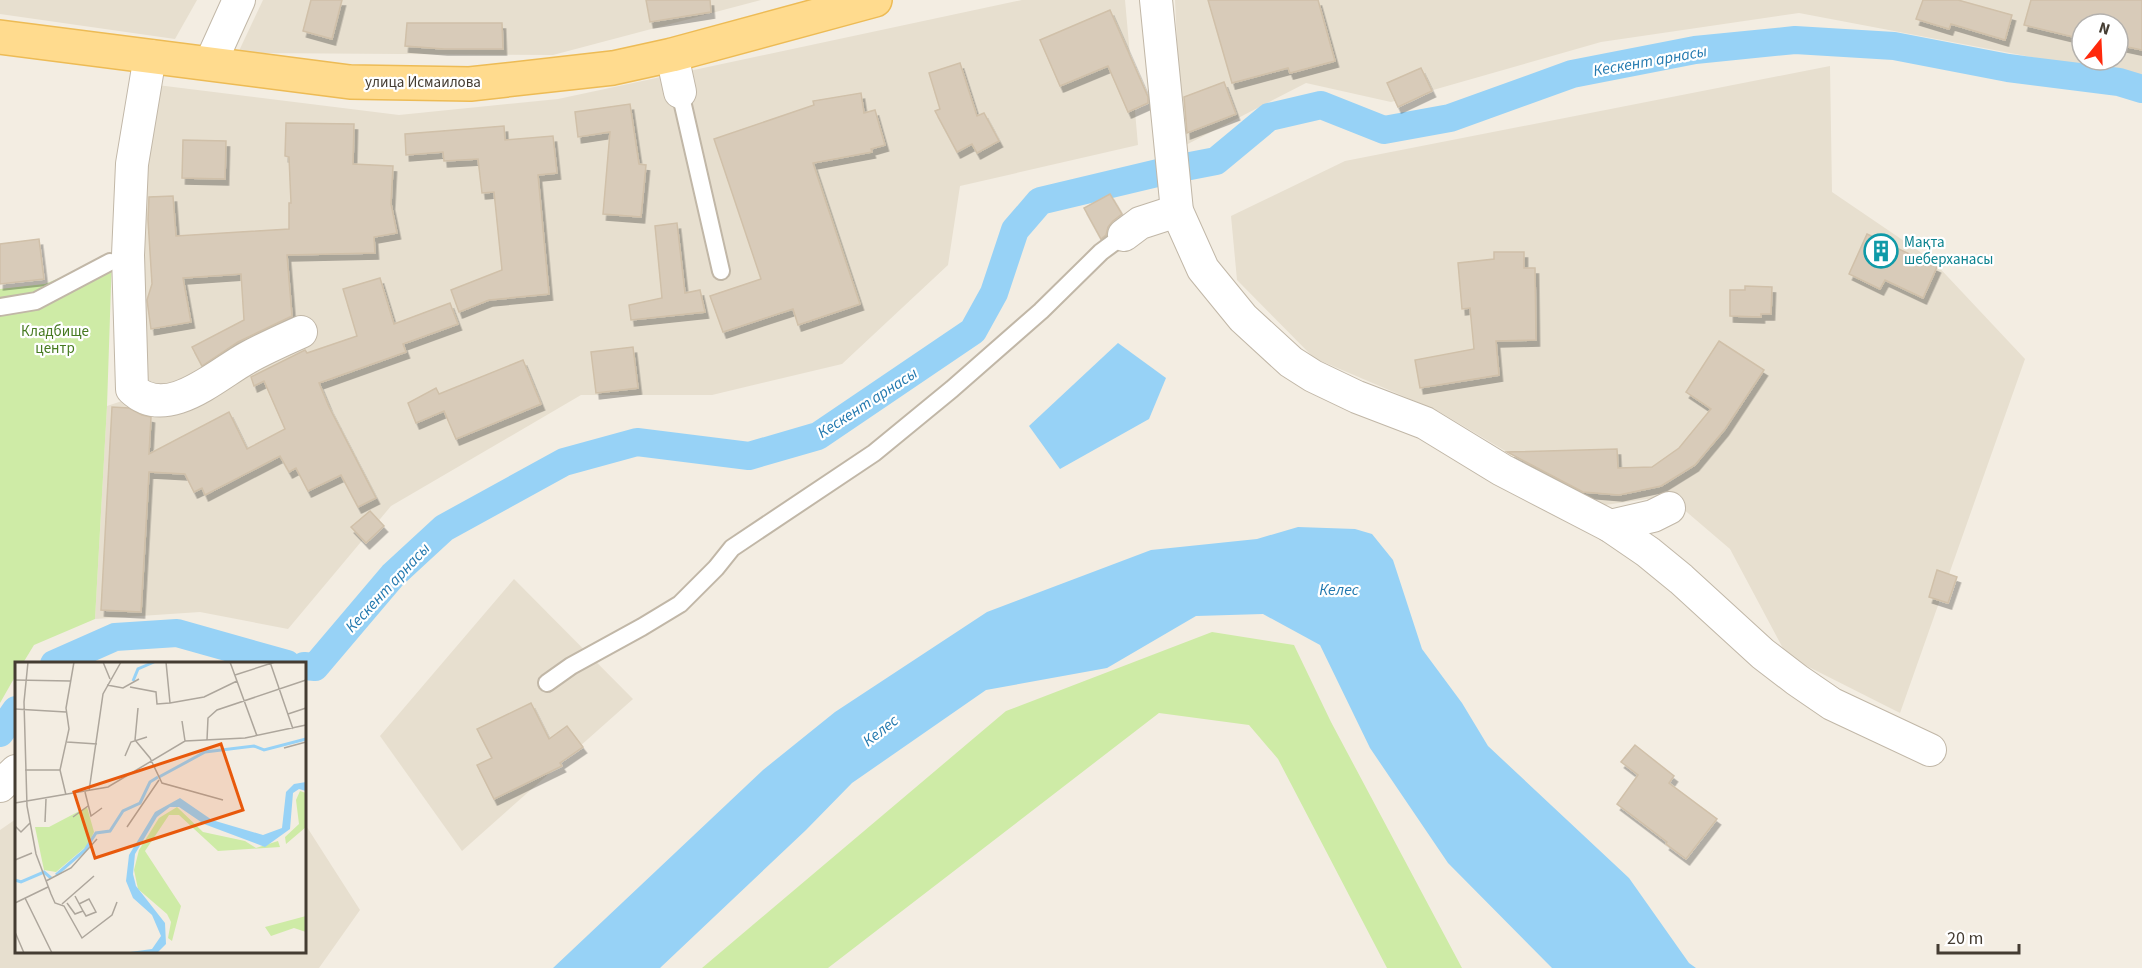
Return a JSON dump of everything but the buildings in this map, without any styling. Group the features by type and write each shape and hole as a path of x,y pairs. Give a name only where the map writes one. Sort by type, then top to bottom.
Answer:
{"main road":[{"name":"улица Исмаилова","path":"0,37 350,82 470,84 613,68 672,55 875,0"}],"street":[{"path":"210,64 239,0"},
{"path":"1156,0 1177,211 1203,269 1243,318 1291,362 1313,376 1356,397 1425,423 1502,470 1610,526 1648,552 1681,579 1763,654 1797,681 1832,704 1930,750"},
{"path":"672,55 680,93"},
{"path":"150,56 119,259 132,389 140,397 150,400 183,396 218,378 245,358 301,332"},
{"path":"1124,235 1140,223 1177,211"},
{"path":"1610,526 1653,516 1669,508"},
{"path":"0,786 15,772"}],"lane":[{"path":"680,93 720,271"},
{"path":"547,683 571,666 680,604 710,575 732,548 874,453 952,389 1041,311 1101,252 1124,235"},
{"path":"0,307 36,301 119,259"}],"shaded area":[{"path":"0,0 197,0 175,39 0,14"},
{"path":"263,0 761,0 553,55 238,53"},
{"path":"1022,0 1125,0 1138,145 960,186 948,265 842,364 712,395 581,395 391,506 288,629 200,612 95,619 107,406 143,394 141,83 399,115 558,99"},
{"path":"1175,0 2142,0 2142,78 2110,72 2130,72 2130,12 2070,12 2070,64 1799,13 1601,42 1391,102 1306,83 1182,147"},
{"path":"1830,66 1832,192 1932,260 2025,359 1900,713 1787,656 1730,549 1668,496 1598,506 1438,411 1314,358 1237,280 1231,216 1345,161"},
{"path":"514,579 633,699 462,851 380,736"},
{"path":"15,820 15,953 306,953 306,826 360,910 319,968 0,968 0,830"}],"green space":[{"name":"Кладбище центр","path":"112,256 107,406 95,619 34,645 24,662 15,662 15,677 0,703 0,289 45,284"},
{"path":"1212,632 1294,645 1331,722 1462,968 1387,968 1278,759 1249,725 1159,713 828,968 702,968 1006,711"}],"water":[{"path":"1118,343 1166,378 1149,419 1060,469 1029,426"},
{"name":"Келес","path":"1298,527 1355,529 1372,534 1393,560 1422,649 1462,703 1488,746 1629,878 1689,963 1696,968 1552,968 1448,863 1370,748 1320,645 1263,614 1196,616 1107,668 986,690 852,783 806,830 660,968 553,968 763,770 835,712 987,612 1151,550 1257,539"}],"waterway":[{"name":"Кескент арнасы","path":"1185,167 1216,161 1269,117 1321,105 1384,130 1450,118 1572,74 1695,50 1795,40 1894,46 2008,68 2119,82 2142,89"},
{"name":"Кескент арнасы","path":"306,666 315,667 393,575 444,528 564,462 637,442 749,456 818,436 973,331 994,293 1015,230 1040,201 1166,171"},
{"name":"Кескент арнасы","path":"59,662 115,637 177,633 280,662"},
{"name":"Кескент арнасы","path":"0,733 15,711"}],"place":[{"name":"Мақта шеберханасы","path":"1881,251"}]}
